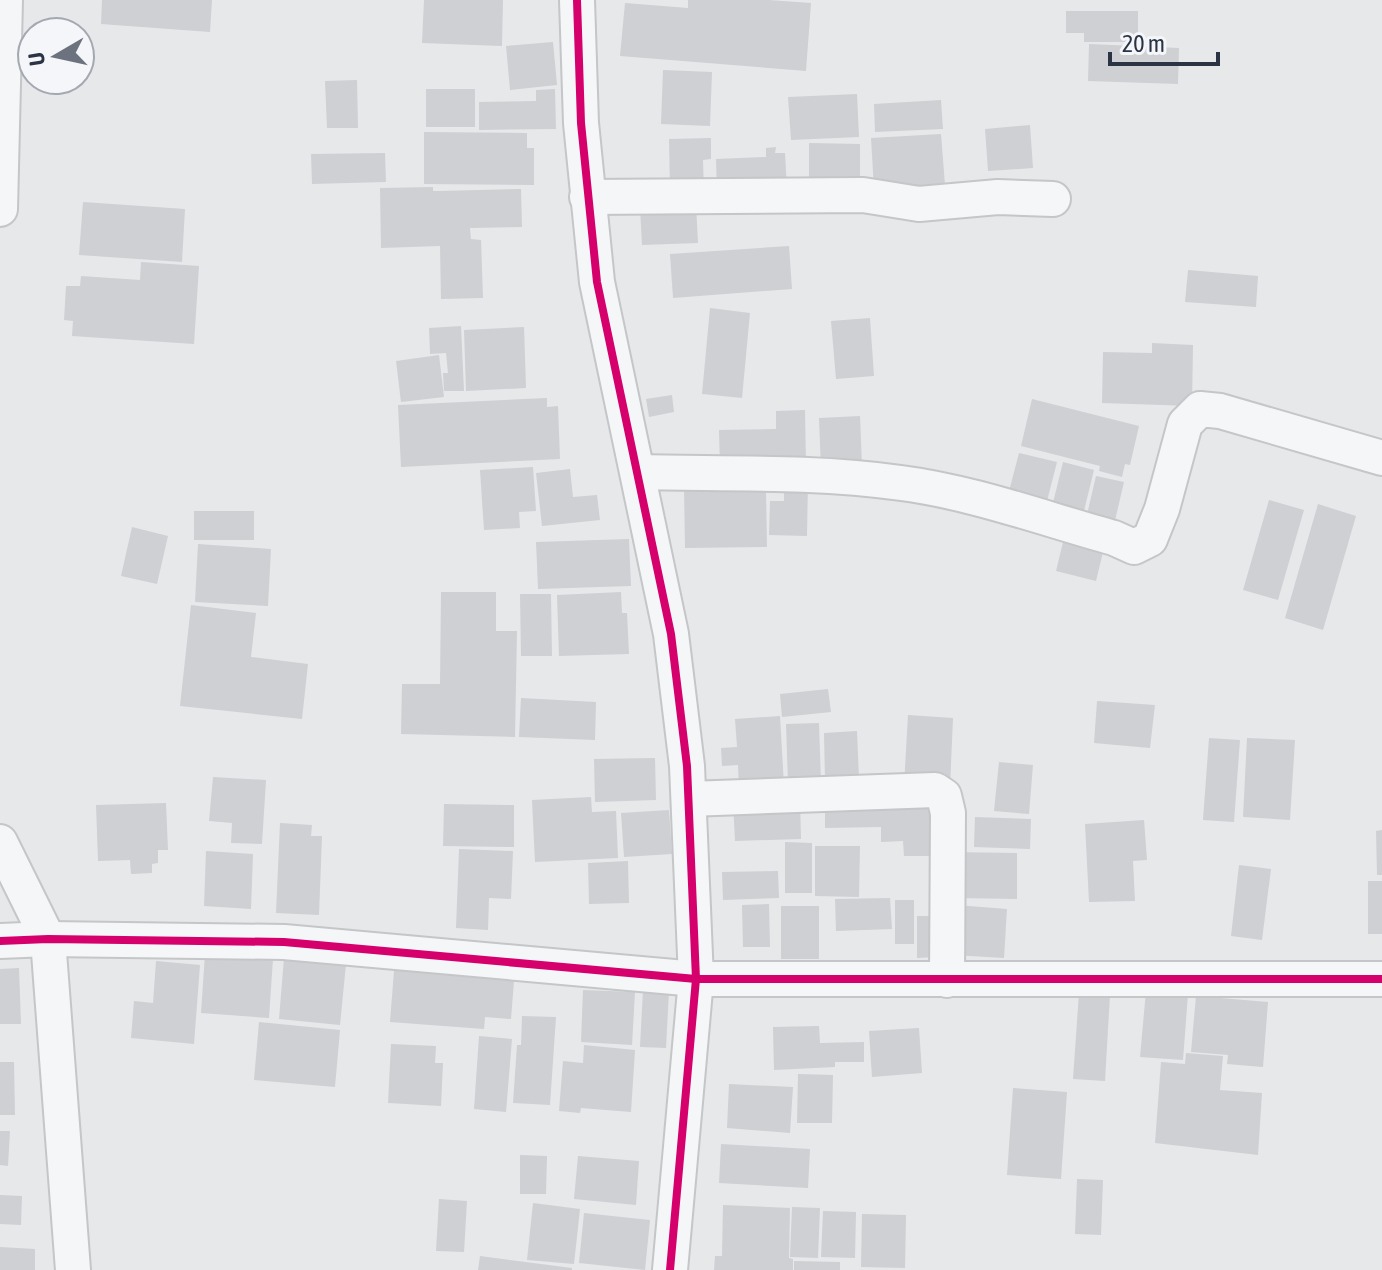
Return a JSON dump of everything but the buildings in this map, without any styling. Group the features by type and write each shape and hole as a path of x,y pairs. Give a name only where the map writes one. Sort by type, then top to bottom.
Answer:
{"street":[{"path":"0,209 5,0"},
{"path":"577,0 581,123 597,282 671,634 689,799 696,979 670,1270"},
{"path":"587,197 863,195 919,204 998,197 1053,199"},
{"path":"638,472 842,478 902,483 992,504 1114,538 1134,547 1150,539 1162,509 1185,424 1200,409 1220,411 1382,458"},
{"path":"689,799 935,790 944,796 948,813 947,980"},
{"path":"0,842 48,939 73,1270"},
{"path":"0,941 284,942 696,979 1382,979"}],"cycle path":[{"path":"577,0 581,123 597,282 671,634 687,766 696,979 670,1270"},
{"path":"0,941 284,942 696,979 1382,979"}]}
